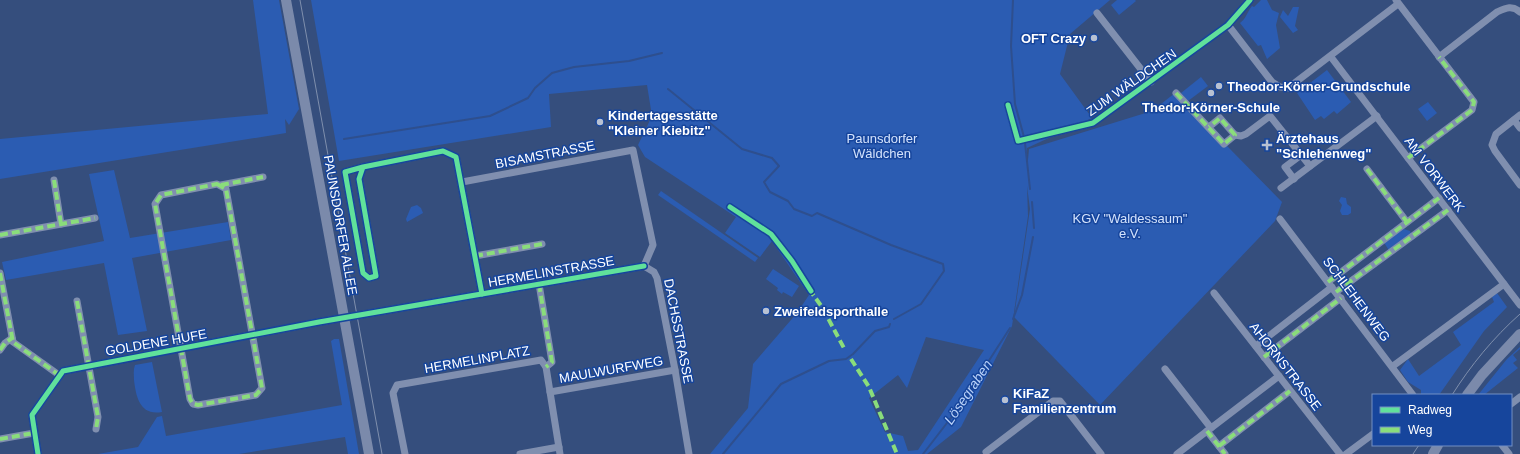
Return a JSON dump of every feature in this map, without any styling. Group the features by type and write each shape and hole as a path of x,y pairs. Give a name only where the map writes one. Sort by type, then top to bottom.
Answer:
{"main road":[{"name":"PAUNSDORFER ALLEE","path":"286,0 370,454"},
{"path":"1468,394 1482,375 1520,334"}],"street":[{"name":"ZUM WÄLDCHEN","path":"1008,105 1018,141 1093,123 1228,25 1250,0"},
{"path":"1228,25 1272,82 1280,87 1288,88 1293,86 1331,57 1397,2 1474,102 1472,110 1408,158"},
{"path":"1439,57 1497,12 1506,7 1516,8 1520,12"},
{"name":"ZUM WÄLDCHEN","path":"1097,13 1151,82"},
{"name":"AM VORWERK","path":"1331,57 1520,305"},
{"path":"1176,93 1224,144 1235,135"},
{"path":"1209,127 1220,118 1235,135 1241,136 1270,116 1310,166"},
{"path":"1281,188 1377,116"},
{"path":"1520,128 1517,117 1496,134 1492,145 1494,151 1520,185"},
{"name":"BISAMSTRASSE","path":"462,182 633,150 653,246 644,266"},
{"path":"363,167 359,179 376,276 369,278 363,273 345,172 363,167 443,151 456,157 462,182 482,294"},
{"path":"1294,179 1285,167 1301,155"},
{"path":"1367,170 1407,222"},
{"path":"222,185 226,189 253,336 261,390 256,395 198,405 194,404 190,399 155,204 161,195 263,177"},
{"path":"54,180 61,224"},
{"path":"1264,357 1407,222 1439,198"},
{"path":"1256,346 1448,210"},
{"path":"0,235 95,218"},
{"name":"SCHLEHENWEG","path":"1280,219 1393,366 1412,394"},
{"path":"475,256 542,244"},
{"name":"HERMELINSTRASSE","path":"345,318 644,266"},
{"name":"DACHSSTRASSE","path":"644,266 654,272 657,278 675,370 689,454"},
{"path":"0,273 3,308 13,342 59,375 32,415 38,454"},
{"name":"HERMELINPLATZ","path":"405,454 393,393 394,388 397,385 541,360 546,367 552,362 539,284"},
{"path":"1393,366 1504,284"},
{"name":"AHORNSTRASSE","path":"1214,293 1340,454"},
{"path":"77,301 98,418 96,429"},
{"name":"GOLDENE HUFE","path":"59,375 63,371 89,365 345,318"},
{"path":"0,350 5,343 12,338"},
{"path":"520,454 560,451 546,367"},
{"path":"1165,369 1209,429 1225,454"},
{"name":"MAULWURFWEG","path":"550,392 675,370"},
{"path":"1177,454 1279,376"},
{"path":"1219,446 1290,391"},
{"path":"1512,403 1520,397"},
{"path":"986,452 1053,401 1057,400 1060,401 1101,454"},
{"path":"0,439 34,433"},
{"path":"1346,454 1372,435"}],"green space":[{"path":"253,0 279,0 299,109 289,125 285,119 286,133 0,179 0,139 268,114"},
{"path":"311,0 1110,0 1070,34 1060,74 1092,118 1027,148 1027,170 1029,149 1152,111 1175,93 1282,202 1275,221 1100,405 1014,317 1030,209 1027,186 1028,216 1012,326 961,427 927,454 710,454 748,408 753,364 797,313 809,295 772,241 760,257 725,233 736,217 645,157 638,145 652,116 647,85 549,94 551,127 339,161","holes":["926,337 984,350 918,450 908,451 903,436 885,432 869,398 898,375 907,388"]},
{"path":"1117,0 1136,1 1119,15 1111,5"},
{"path":"1261,0 1267,0 1272,10 1279,13 1276,25 1280,48 1267,59 1261,45 1258,46 1240,23 1244,20 1252,6 1254,7"},
{"path":"1293,7 1299,7 1295,26 1298,30 1293,33 1280,17 1283,10 1288,16"},
{"path":"1327,70 1351,102 1337,114 1334,111 1324,119 1321,116 1315,120 1297,93"},
{"path":"1201,77 1208,86 1188,101 1181,93"},
{"path":"1428,102 1437,113 1427,121 1418,109"},
{"path":"114,170 130,238 228,222 231,240 132,258 147,331 118,335 104,263 6,280 2,262 104,241 89,174"},
{"path":"661,191 758,258 755,262 658,195"},
{"path":"1341,197 1346,198 1347,204 1351,207 1351,213 1348,215 1342,215 1340,211 1342,205 1339,201"},
{"path":"417,205 421,208 423,213 407,222 406,219 411,207"},
{"path":"1404,229 1410,231 1412,236 1390,252 1383,241"},
{"path":"773,269 799,286 792,297 783,292 782,294 777,290 778,288 766,279"},
{"path":"1497,293 1507,307 1484,331 1440,394 1421,394 1421,390 1408,382 1400,370 1408,359 1419,376 1461,345 1453,332 1494,302 1492,297"},
{"path":"334,339 339,339 359,454 348,454 345,437 239,454 98,454 138,447 157,417 162,416 166,436 342,405 331,341"},
{"path":"1520,347 1520,349 1513,355 1517,360 1513,363 1518,368 1485,394 1479,394 1507,359"},
{"path":"152,362 162,412 149,411 144,408 140,404 136,393 134,380 135,365"}],"waterway":[{"name":"Lösegraben","path":"1013,0 1011,46 1015,104 1024,137"},
{"path":"344,139 490,116 528,98 535,88 552,73 574,67 629,61 662,53"},
{"path":"668,89 742,149 772,158 779,166 764,182 770,192 788,201 794,209 812,216 817,213 891,245 943,264 944,271 921,304 894,319"},
{"name":"Lösegraben","path":"1025,143 1030,189"},
{"name":"Lösegraben","path":"1032,202 1034,228"},
{"name":"Lösegraben","path":"1013,319 1022,295 1033,237"},
{"path":"723,454 781,384 829,361 846,359 853,354 875,331 889,327 890,324"},
{"name":"Lösegraben","path":"923,454 957,410 1010,328"}],"tram line":[{"path":"300,0 382,454"},
{"path":"1453,394 1483,352 1520,314"},
{"path":"1413,454 1418,446"}],"marked path":[{"path":"1408,158 1472,110 1474,102 1439,57"},
{"path":"1176,93 1224,144 1235,135 1220,118 1209,127"},
{"path":"1367,169 1407,222"},
{"path":"221,185 263,177"},
{"path":"54,180 61,224"},
{"path":"217,184 226,189 262,388 256,395 198,405 193,404 190,399 155,204 161,195 217,184"},
{"path":"1328,282 1439,198"},
{"path":"1336,292 1448,210"},
{"path":"0,235 95,218"},
{"path":"475,256 542,244"},
{"path":"0,273 13,342 59,375"},
{"path":"539,284 552,362 546,367"},
{"path":"809,289 822,307 845,350"},
{"path":"1264,357 1341,298"},
{"path":"77,301 98,417 96,429"},
{"path":"0,350 5,343 12,338"},
{"path":"851,359 869,387 897,454"},
{"path":"1219,446 1290,391"},
{"path":"1207,431 1225,454"},
{"path":"0,439 34,433"}],"cycle path":[{"path":"1008,105 1018,141 1093,123 1228,25 1250,0"},
{"path":"363,167 345,172 363,273 369,278 376,276 359,179 363,167 443,151 456,157 482,294"},
{"path":"730,207 771,234 792,261 811,291"},
{"path":"38,454 32,415 63,371 319,322 644,266"}],"place":[{"name":"OFT Crazy","path":"1094,38"},
{"name":"Theodor-Körner-Grundschule","path":"1219,86"},
{"name":"Thedor-Körner-Schule","path":"1211,93"},
{"name":"Kindertagesstätte \"Kleiner Kiebitz\"","path":"600,122"},
{"name":"Ärztehaus \"Schlehenweg\"","path":"1267,145"},
{"name":"Zweifeldsporthalle","path":"766,311"},
{"name":"KiFaZ Familienzentrum","path":"1005,400"}],"park label":[{"name":"Paunsdorfer Wäldchen","path":"882,146"},
{"name":"KGV \"Waldessaum\" e.V.","path":"1130,226"}]}
